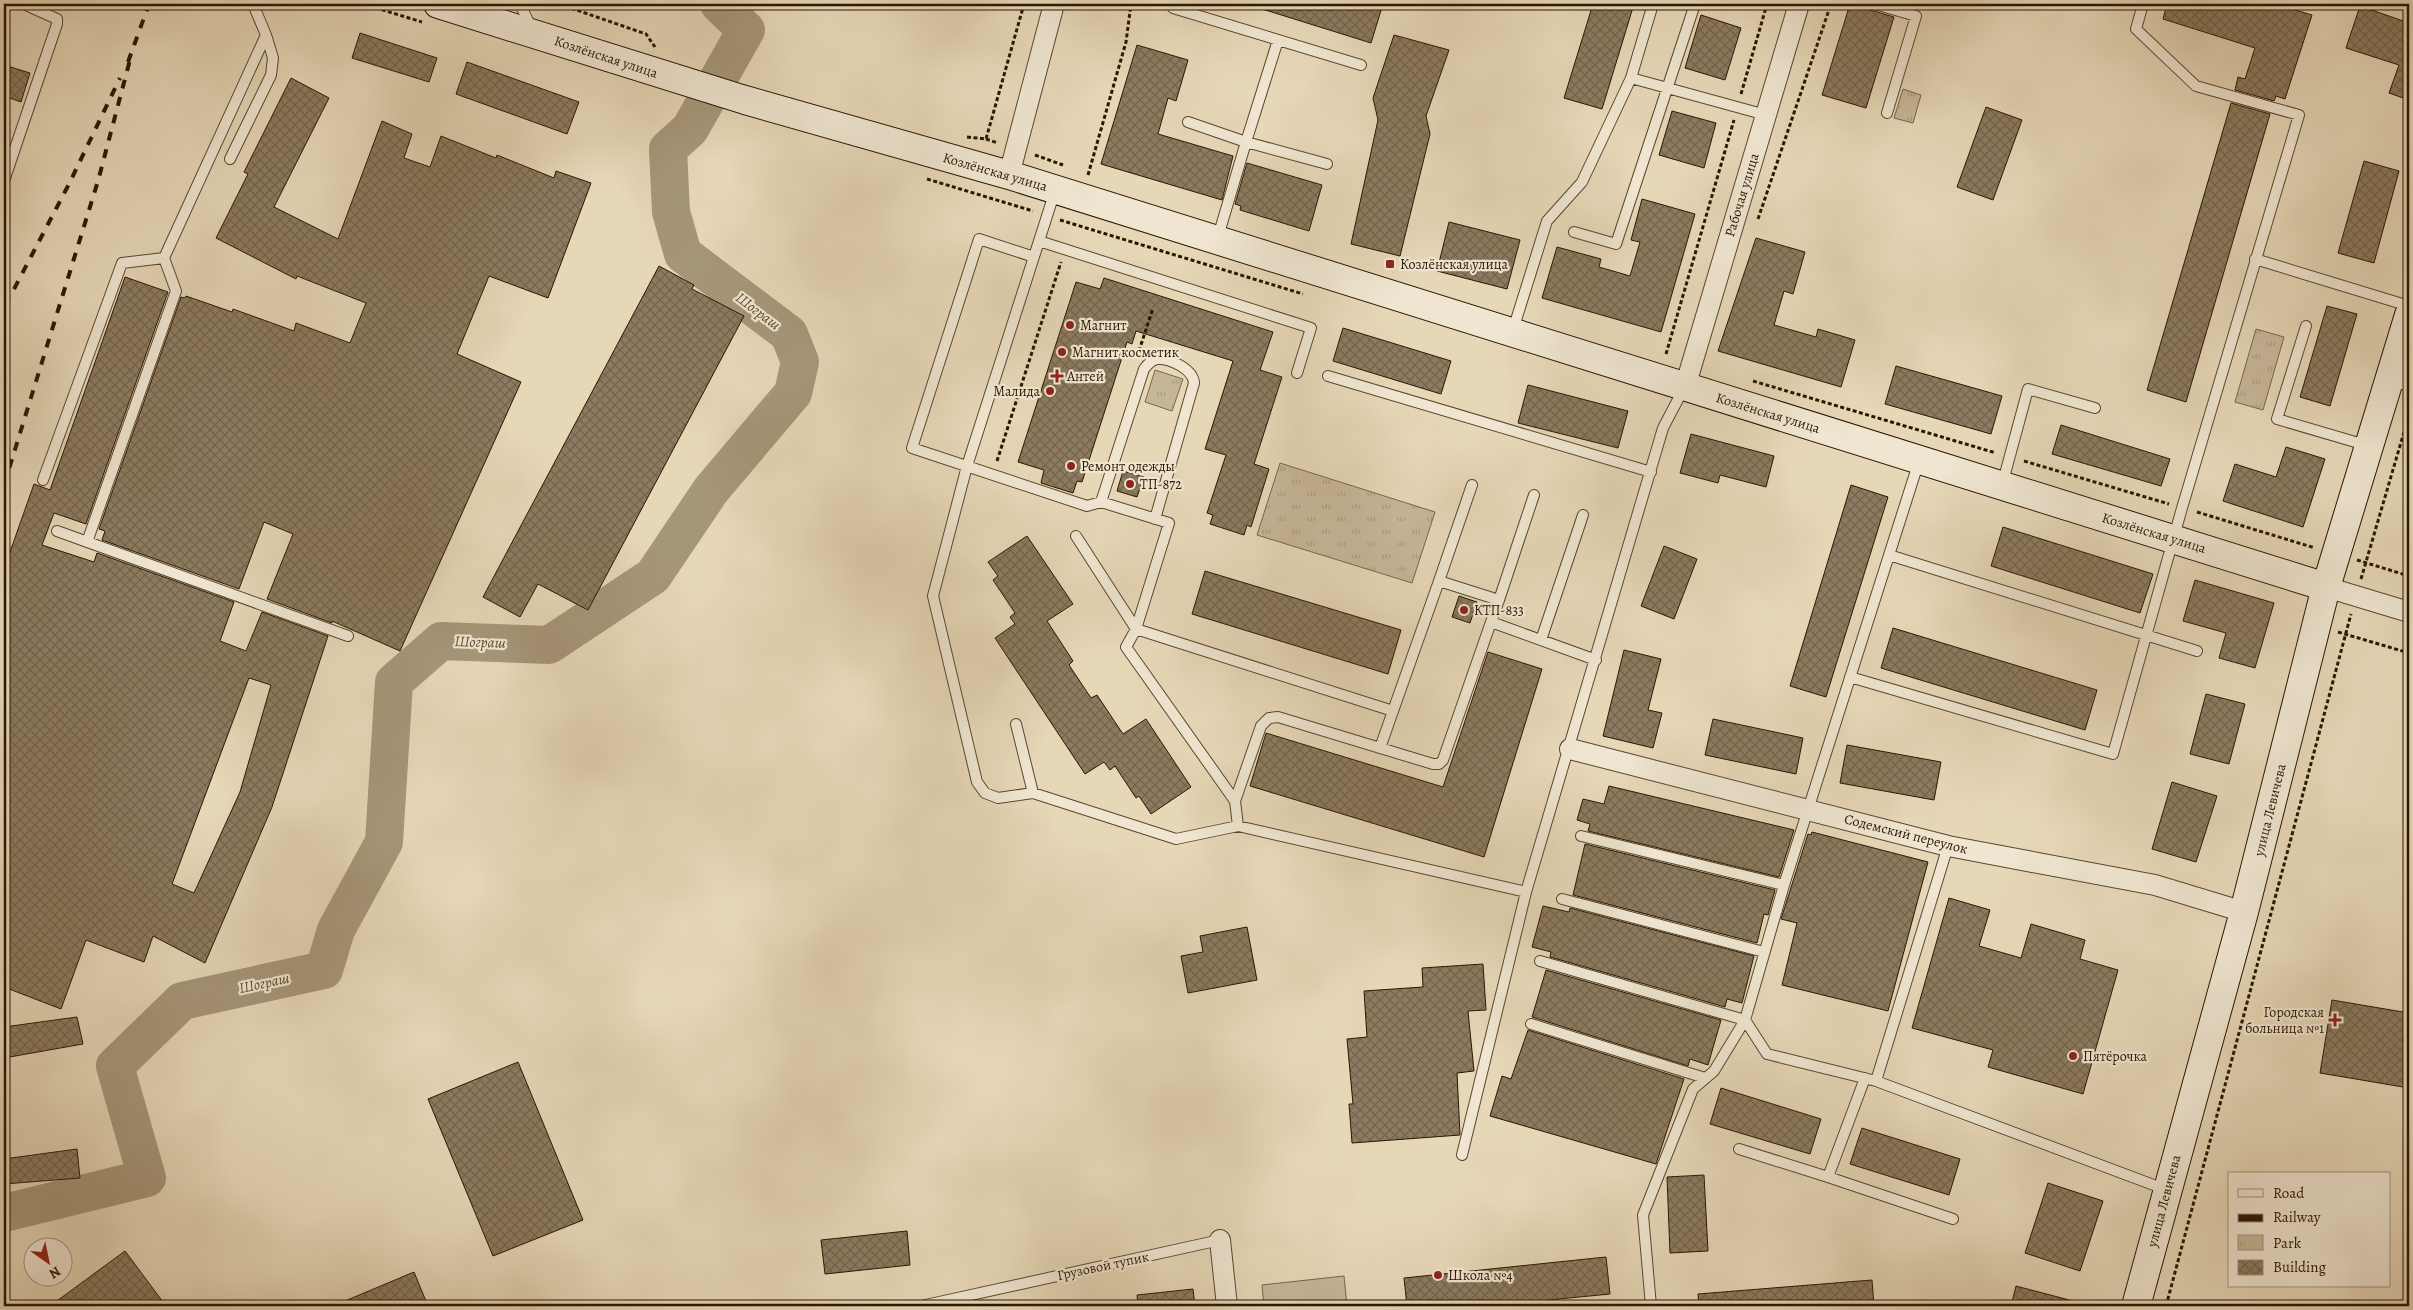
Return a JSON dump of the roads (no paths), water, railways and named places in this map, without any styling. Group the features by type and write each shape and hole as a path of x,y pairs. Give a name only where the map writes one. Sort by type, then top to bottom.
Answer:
{"street":[{"name":"Козлёнская улица","path":"438,4 535,34 653,60 745,100 1055,190 1085,186 1217,241 1512,334 1689,375 1919,460 2409,612"},
{"path":"1008,175 1054,4"},
{"name":"Рабочая улица","path":"1689,375 1799,4"},
{"name":"улица Левичева","path":"2136,1306 2244,912 2326,587 2370,446 2399,384 2409,315"},
{"name":"Содемский переулок","path":"1570,748 1948,846 2155,885 2244,912"},
{"name":"Грузовой тупик","path":"1220,1240 1227,1306"}],"lane":[{"path":"230,159 271,75 273,58 253,4"},
{"path":"520,4 535,34"},
{"path":"1512,334 1547,221 1582,182 1631,78 1653,4"},
{"path":"1875,4 1916,16 1886,113"},
{"path":"1850,677 2113,754 2148,635 2182,508 2299,115 2196,86 2136,29 2143,4"},
{"path":"4,181 57,24 57,19 53,15 26,5"},
{"path":"1574,232 1616,244 1694,7"},
{"path":"1173,8 1361,65"},
{"path":"87,542 176,291 164,258 266,35"},
{"path":"1217,241 1278,40"},
{"path":"1631,78 1766,115"},
{"path":"1188,122 1246,142 1327,164"},
{"path":"1055,190 967,466 933,596 977,782 985,793 998,798 1033,793 1176,839 1238,826 1526,892"},
{"path":"1034,257 979,239 912,448 1087,506 1102,502 1169,523 1136,629 1126,647 1235,801"},
{"path":"1039,241 1311,328 1297,373"},
{"path":"43,480 122,262 164,258"},
{"path":"2255,259 2409,306"},
{"path":"2306,326 2277,419 2370,446"},
{"path":"1102,502 1144,369 1151,362 1159,359 1186,368 1194,378 1155,519"},
{"path":"1462,1155 1526,892 1663,428 1689,375"},
{"path":"1328,376 1651,472"},
{"path":"2002,486 2028,389 2095,408"},
{"path":"1651,1306 1643,1215 1694,1089 1714,1070 1745,1020 1784,885 1919,460"},
{"path":"1380,748 1472,485"},
{"path":"1238,826 1235,801 1261,726 1268,718 1278,717 1433,764 1439,764 1443,760 1534,495"},
{"path":"1541,640 1583,515"},
{"path":"56,531 348,636"},
{"path":"1076,536 1136,629 1393,711"},
{"path":"1889,555 2197,651"},
{"path":"1439,581 1499,600"},
{"path":"1491,622 1596,660"},
{"path":"1016,724 1033,793"},
{"path":"1581,836 1784,885"},
{"path":"1876,1081 1948,846"},
{"path":"1562,899 1764,952"},
{"path":"1540,961 1745,1020 1767,1054 1876,1081 2167,1190"},
{"path":"1532,1024 1705,1078"},
{"path":"1828,1177 1865,1078"},
{"path":"1739,1149 1953,1219"},
{"name":"Грузовой тупик","path":"921,1306 1220,1240"}],"waterway":[{"name":"Шограш","path":"4,1213 147,1178 115,1066 182,1001 324,970 336,930 384,842 394,682 441,641 549,645 653,576 711,490 793,393 800,362 789,334 683,254 671,212 668,149 690,129 746,30 719,4"}],"railway":[{"path":"128,62 149,4"},
{"path":"4,485 98,181 131,56"},
{"path":"4,304 13,291 69,184 120,78"}],"place":[{"name":"Козлёнская улица","path":"1390,264"},
{"name":"Магнит","path":"1070,325"},
{"name":"Магнит косметик","path":"1062,352"},
{"name":"Антей","path":"1057,376"},
{"name":"Малида","path":"1050,391"},
{"name":"Ремонт одежды","path":"1071,466"},
{"name":"ТП-872","path":"1130,484"},
{"name":"КТП-833","path":"1464,610"},
{"name":"Городская больница №1","path":"2335,1020"},
{"name":"Пятёрочка","path":"2073,1056"},
{"name":"Школа №4","path":"1438,1275"}]}
